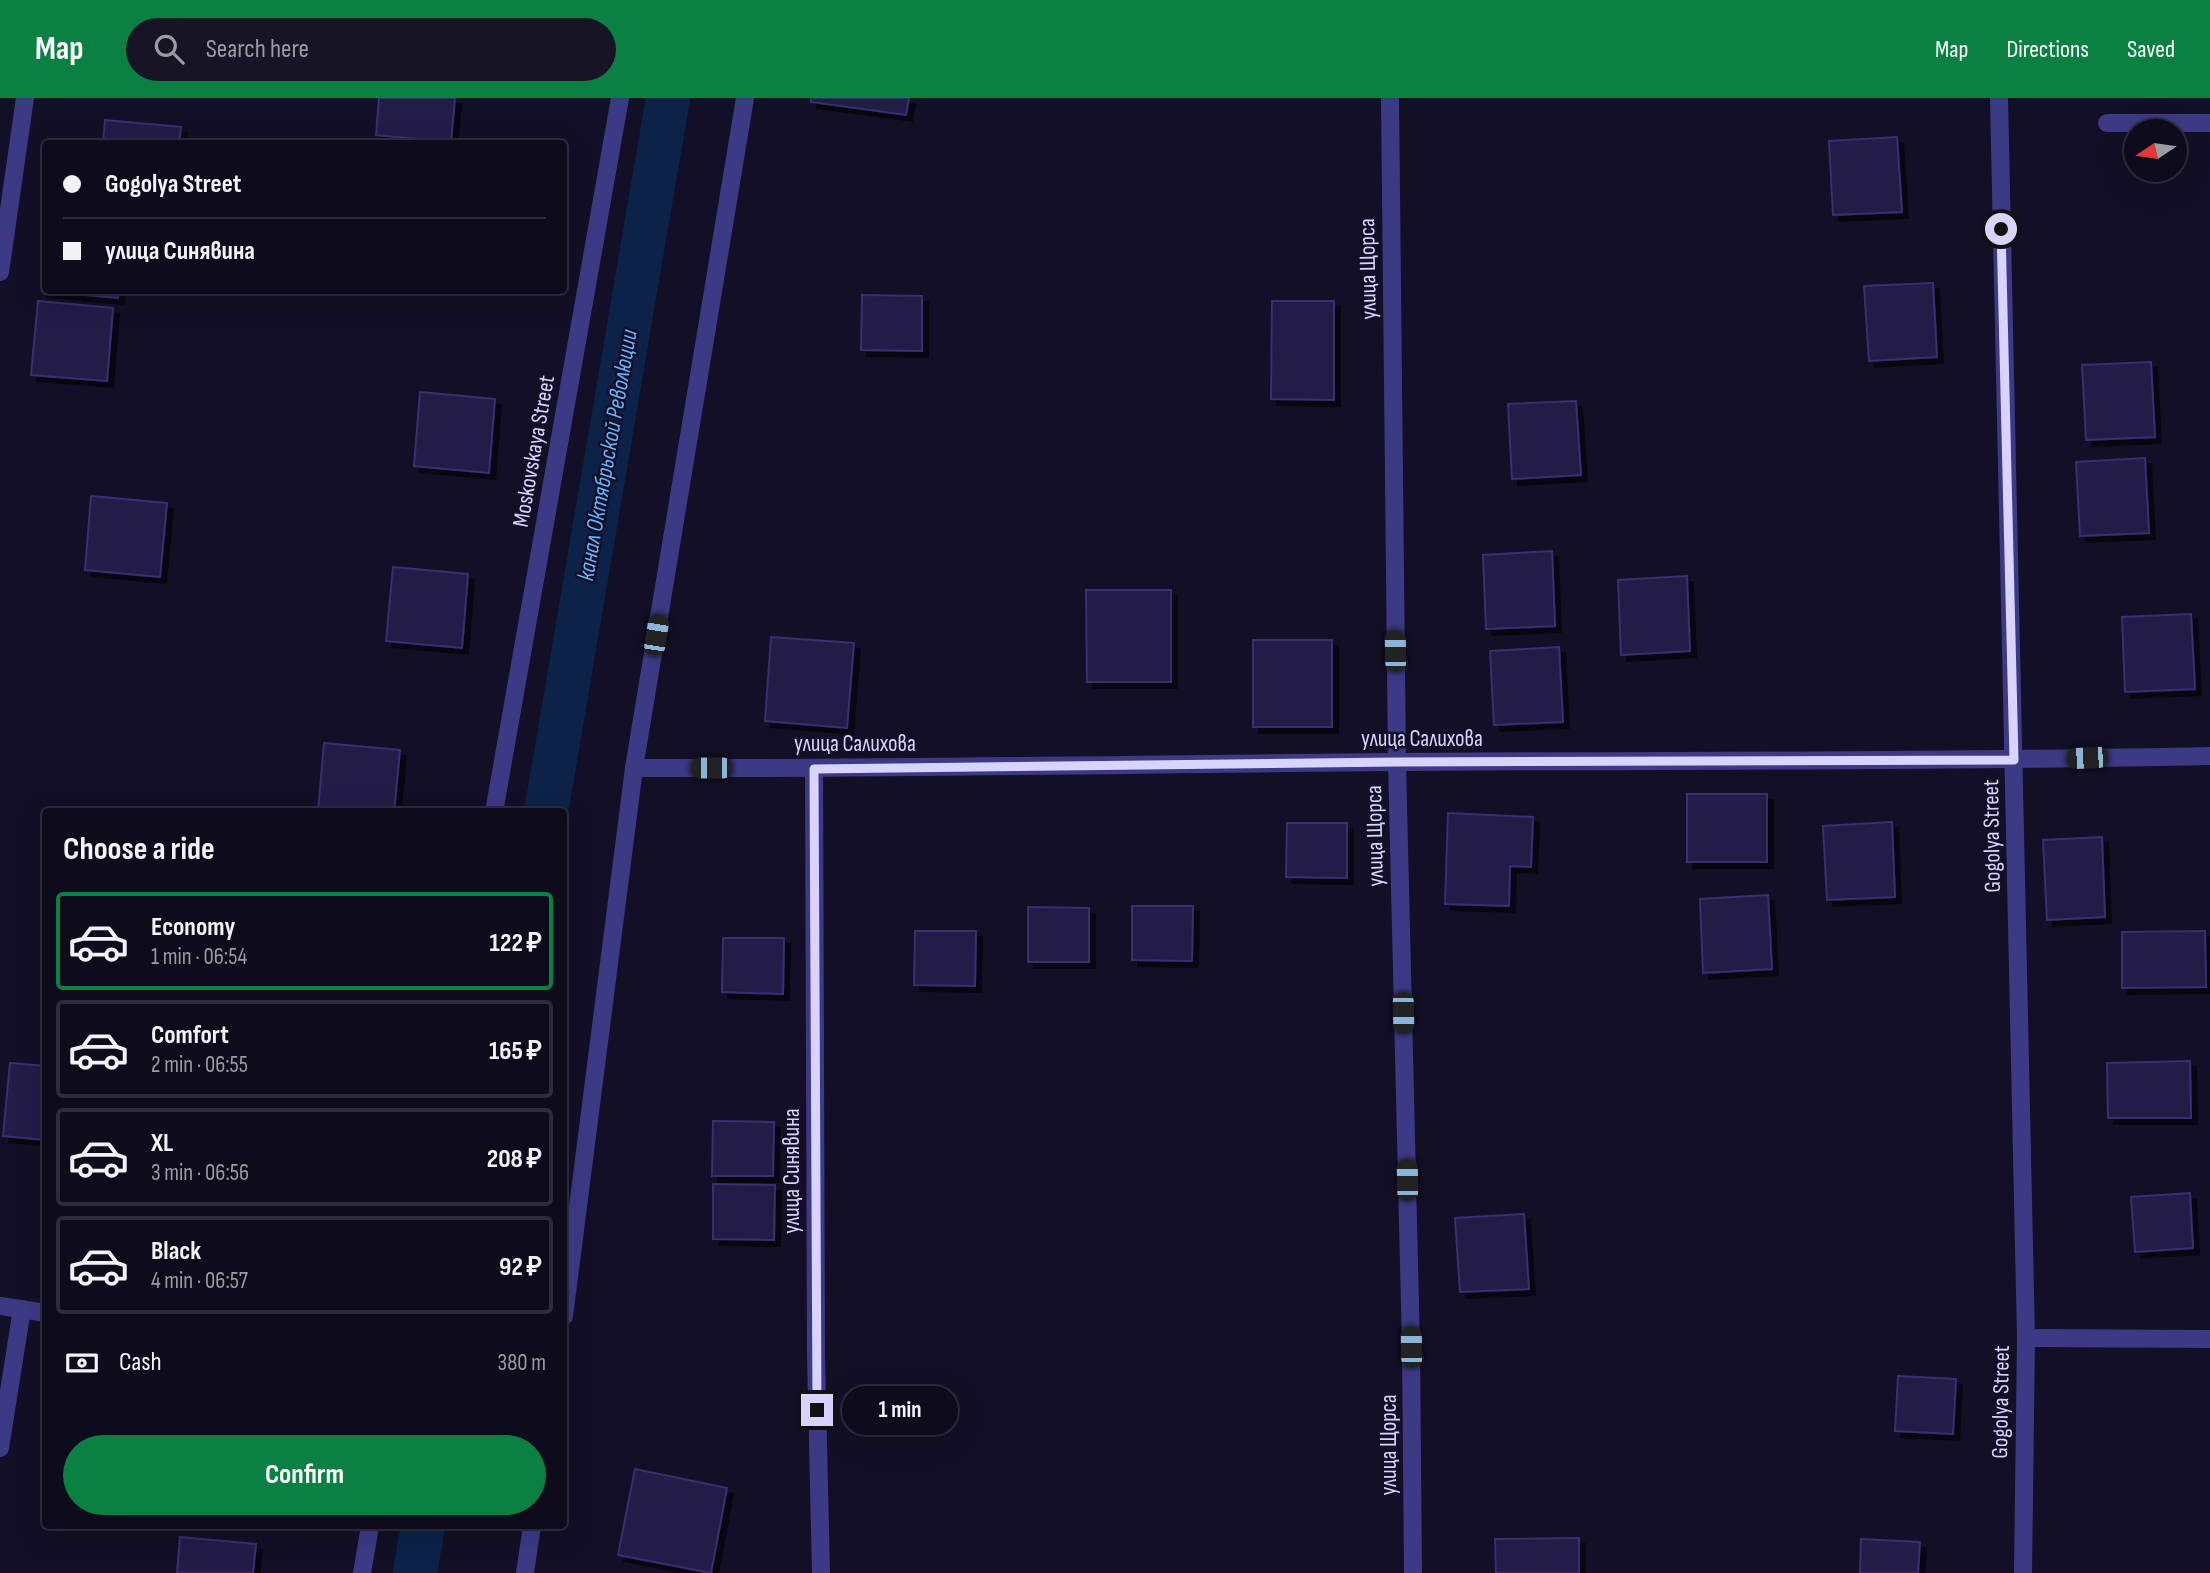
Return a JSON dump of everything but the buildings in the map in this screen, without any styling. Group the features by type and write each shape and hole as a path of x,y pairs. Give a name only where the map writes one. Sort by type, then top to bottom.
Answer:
{"street":[{"path":"0,272 25,98"},
{"name":"Moskovskaya Street","path":"495,808 620,98"},
{"path":"567,1293 634,768 746,98"},
{"name":"улица Щорса","path":"1390,98 1397,762 1411,1347 1413,1573"},
{"name":"Gogolya Street","path":"1999,98 2026,1338 2023,1573"},
{"path":"2107,123 2210,123"},
{"name":"улица Салихова","path":"634,768 2014,760 2210,756"},
{"name":"улица Синявина","path":"814,769 816,1356 821,1573"},
{"path":"0,1306 42,1312"},
{"path":"0,1448 22,1309"},
{"path":"2026,1338 2210,1339"},
{"path":"362,1573 369,1529"},
{"path":"525,1573 532,1529"}],"waterway":[{"name":"канал Октябрьской Революции","path":"547,808 668,98"},
{"name":"канал Октябрьской Революции","path":"415,1573 422,1529"}],"route":[{"path":"817,1410 814,769 1397,762 2014,760 2001,229"}]}
